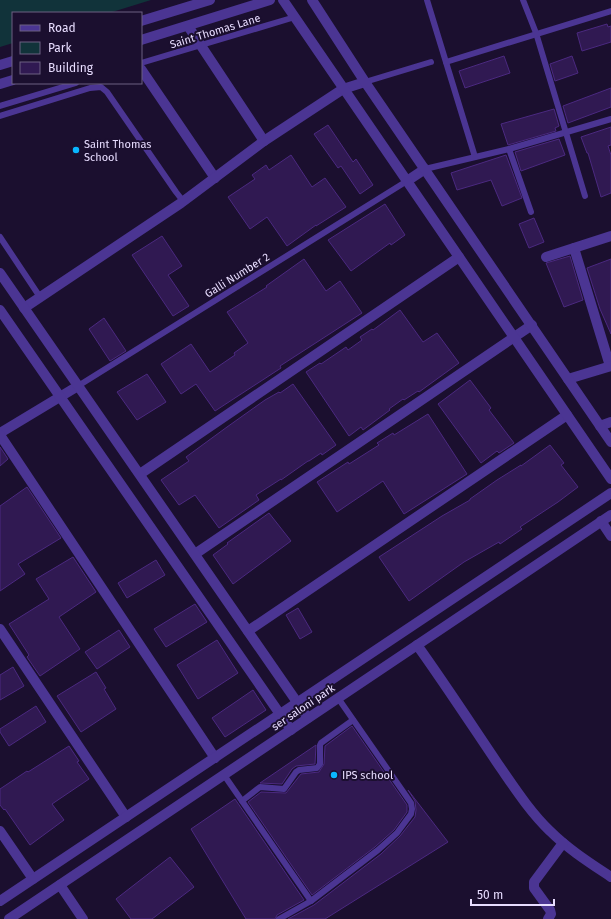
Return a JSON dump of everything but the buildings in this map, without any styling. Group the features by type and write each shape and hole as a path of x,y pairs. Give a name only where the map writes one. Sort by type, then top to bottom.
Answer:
{"street":[{"path":"142,21 210,0"},
{"path":"142,40 270,0"},
{"path":"284,0 343,89 611,479"},
{"path":"312,0 365,82 611,442"},
{"path":"188,26 264,141"},
{"path":"0,65 12,61"},
{"path":"142,70 215,178"},
{"path":"0,84 12,80"},
{"path":"24,308 215,178 264,141 343,89 365,82"},
{"path":"407,181 425,169"},
{"path":"546,257 611,236"},
{"path":"568,379 610,366 574,248"},
{"path":"140,474 459,257"},
{"path":"0,273 308,718"},
{"path":"0,310 3,322 60,396 291,730"},
{"path":"195,554 532,325"},
{"path":"78,386 0,434 215,758"},
{"path":"248,631 567,415"},
{"path":"600,426 611,422"},
{"path":"0,901 611,493"},
{"name":"ser saloni park","path":"9,919 611,515"},
{"path":"601,521 611,536"},
{"path":"0,629 126,817"},
{"path":"417,645 513,785 549,830 563,844 611,877"},
{"path":"0,831 33,879"},
{"path":"548,919 551,914 550,910 534,888 534,882 563,844"},
{"path":"60,885 83,919"}],"lane":[{"path":"427,0 475,157"},
{"path":"524,0 536,33 585,196"},
{"path":"446,62 611,11"},
{"name":"Saint Thomas Lane","path":"142,64 295,17"},
{"path":"365,82 430,62"},
{"path":"0,106 73,84"},
{"path":"0,116 94,85 101,87 107,92 183,200"},
{"path":"425,169 509,149 611,119"},
{"path":"509,149 531,212"},
{"name":"Galli Number 2","path":"78,386 407,181"},
{"path":"0,237 40,297"},
{"path":"279,919 311,900 378,850 397,833 407,820 412,809 411,803 338,698"},
{"path":"242,801 260,787 284,789 299,770 317,768 320,764 321,743 353,720"},
{"path":"224,775 311,900"}],"green space":[{"path":"0,0 151,0 112,12 12,12 12,43 0,47"}],"place":[{"name":"Saint Thomas School","path":"76,150"},
{"name":"IPS school","path":"334,775"}]}
